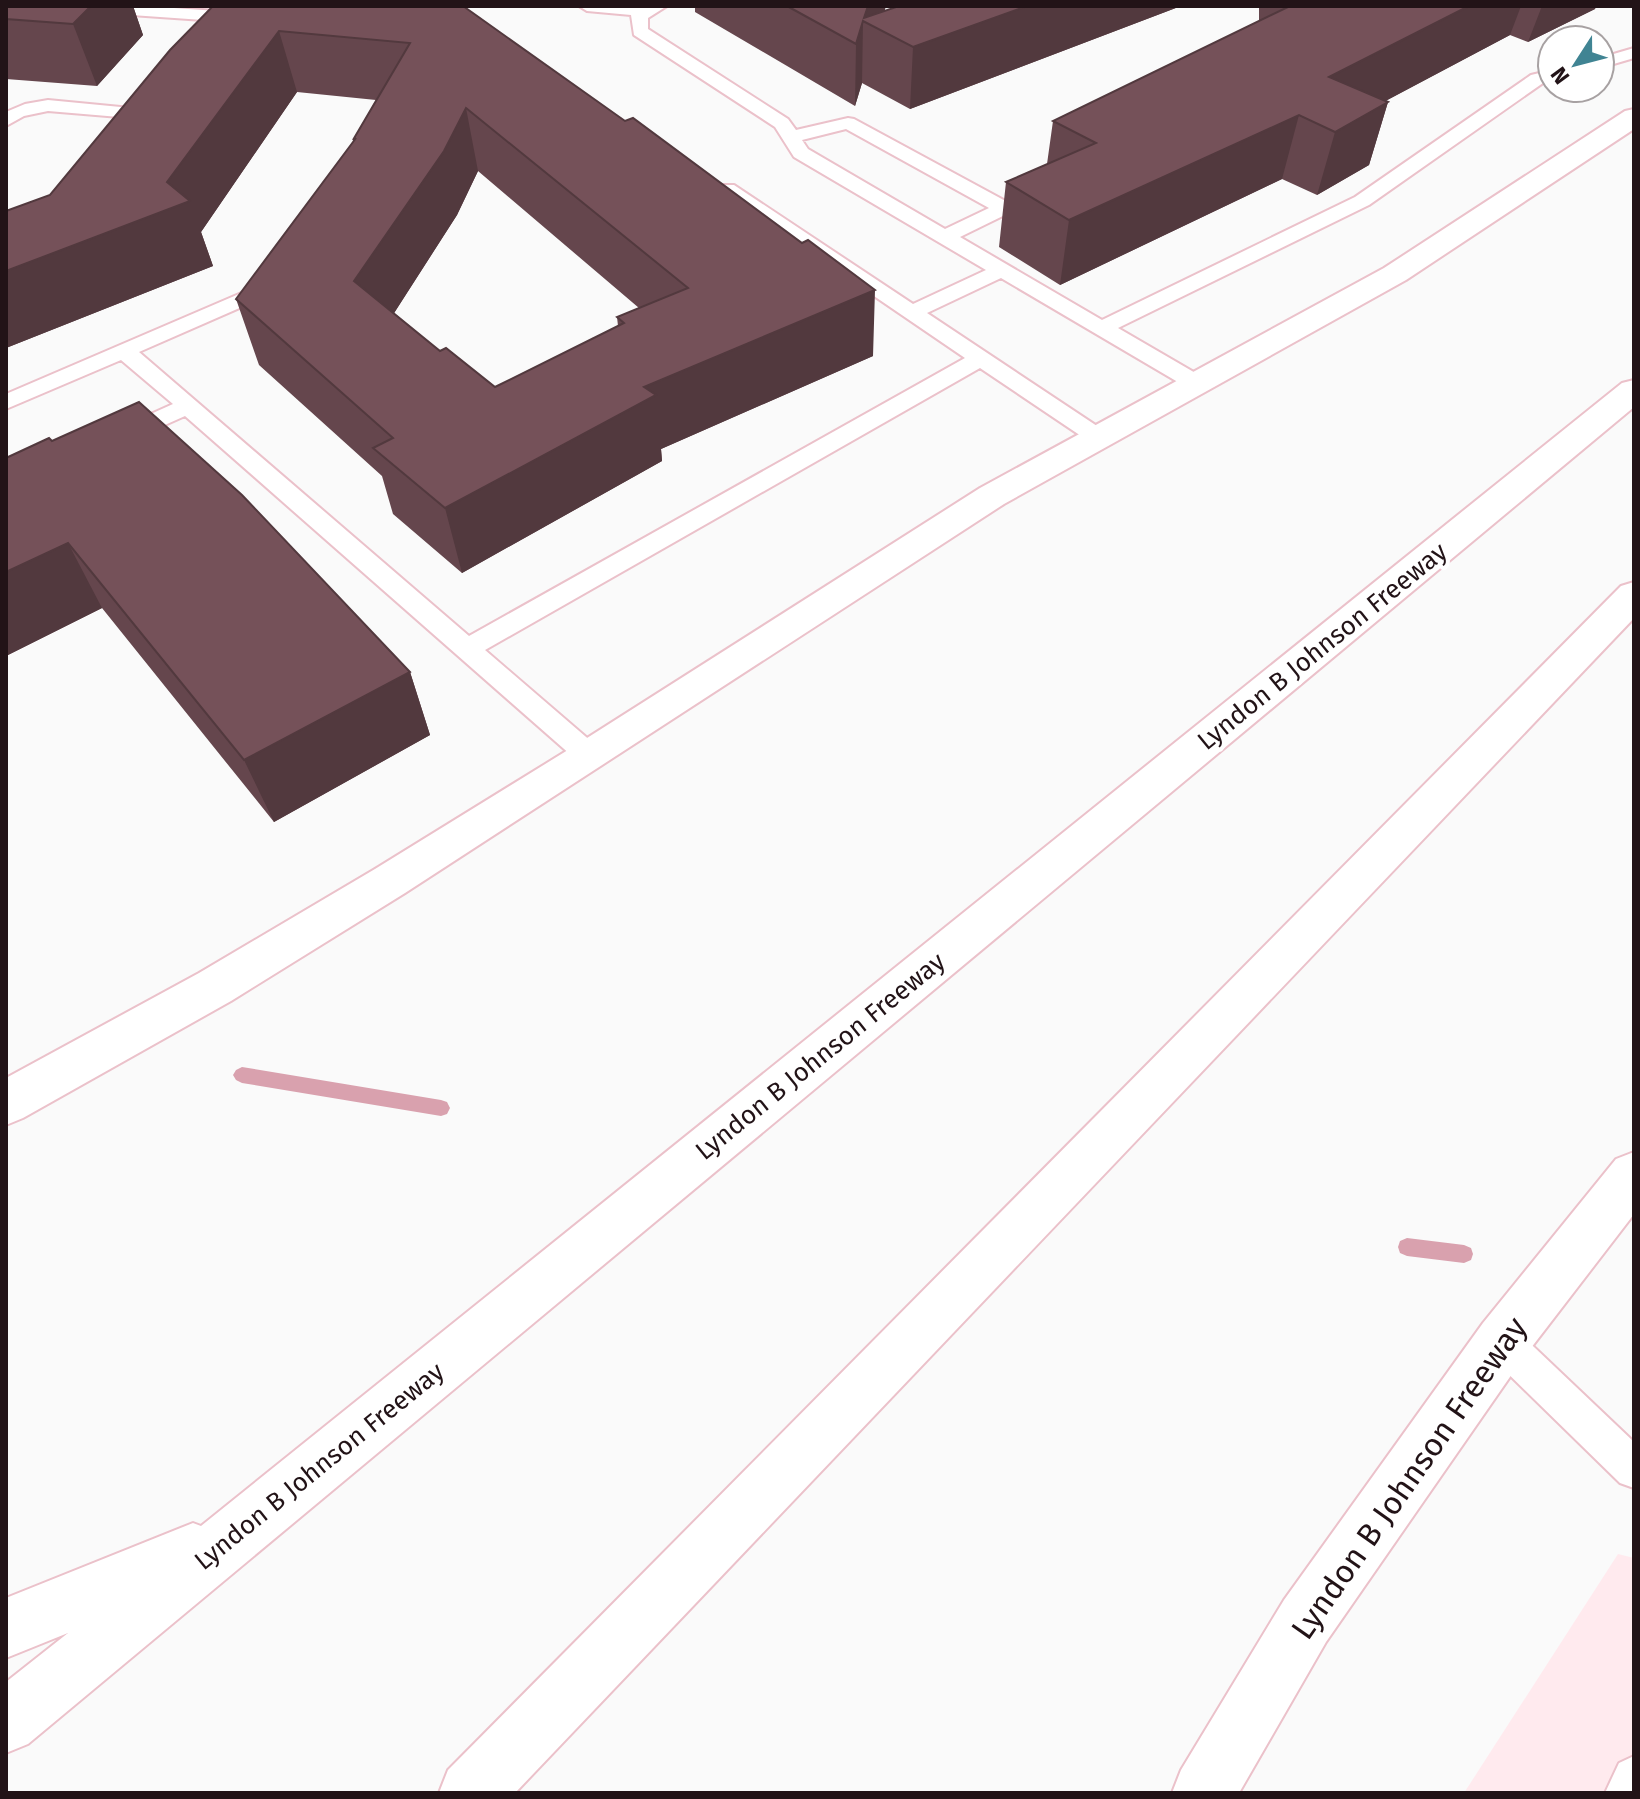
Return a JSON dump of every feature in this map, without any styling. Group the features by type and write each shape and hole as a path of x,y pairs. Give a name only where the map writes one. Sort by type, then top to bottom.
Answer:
{"main road":[{"path":"6,1103 215,987 590,756 992,496 1395,274 1634,117"},
{"name":"Lyndon B Johnson Freeway","path":"6,1722 1634,390"},
{"path":"471,1793 1634,595"},
{"name":"Lyndon B Johnson Freeway","path":"1204,1793 1305,1621 1502,1342 1634,1175"},
{"path":"6,1628 235,1534"}],"lane":[{"path":"74,6 270,20"},
{"path":"587,6 653,9"},
{"path":"653,9 639,16 640,31 782,123 801,153 1196,383"},
{"path":"202,38 223,16"},
{"path":"1102,328 1362,201 1536,80"},
{"path":"6,121 16,111 40,105 136,108 111,135"},
{"path":"791,137 848,123 1004,208 944,237"},
{"path":"715,182 1098,437"},
{"path":"911,313 1002,270"},
{"path":"6,402 260,292"},
{"path":"124,351 590,756"},
{"path":"466,649 980,359"},
{"path":"104,444 188,406"},
{"path":"1502,1342 1634,1469"},
{"path":"1627,1793 1634,1778"}],"shaded area":[{"path":"1618,1554 1634,1558 1634,1793 1464,1793"}],"building":[{"path":"6,6 91,6 73,24 6,19"},
{"path":"213,6 463,6 625,121 633,118 802,243 808,240 875,290 644,387 656,395 445,508 373,448 393,438 236,299 356,138 353,140 410,43 279,31 167,182 190,201 6,271 6,211 50,195 170,50","holes":["466,108 688,288 617,317 624,323 495,387 446,348 440,351 354,281 444,151"]},
{"path":"787,6 868,6 864,18 899,6 1027,6 913,47 863,21 856,44"},
{"path":"1290,6 1469,6 1329,77 1388,102 1335,132 1299,115 1069,220 1006,182 1096,143 1053,121"},
{"path":"139,402 242,495 410,672 244,760 68,543 6,572 6,458"}],"waterway":[{"path":"242,1075 441,1108"},
{"path":"1407,1247 1464,1254"}]}
